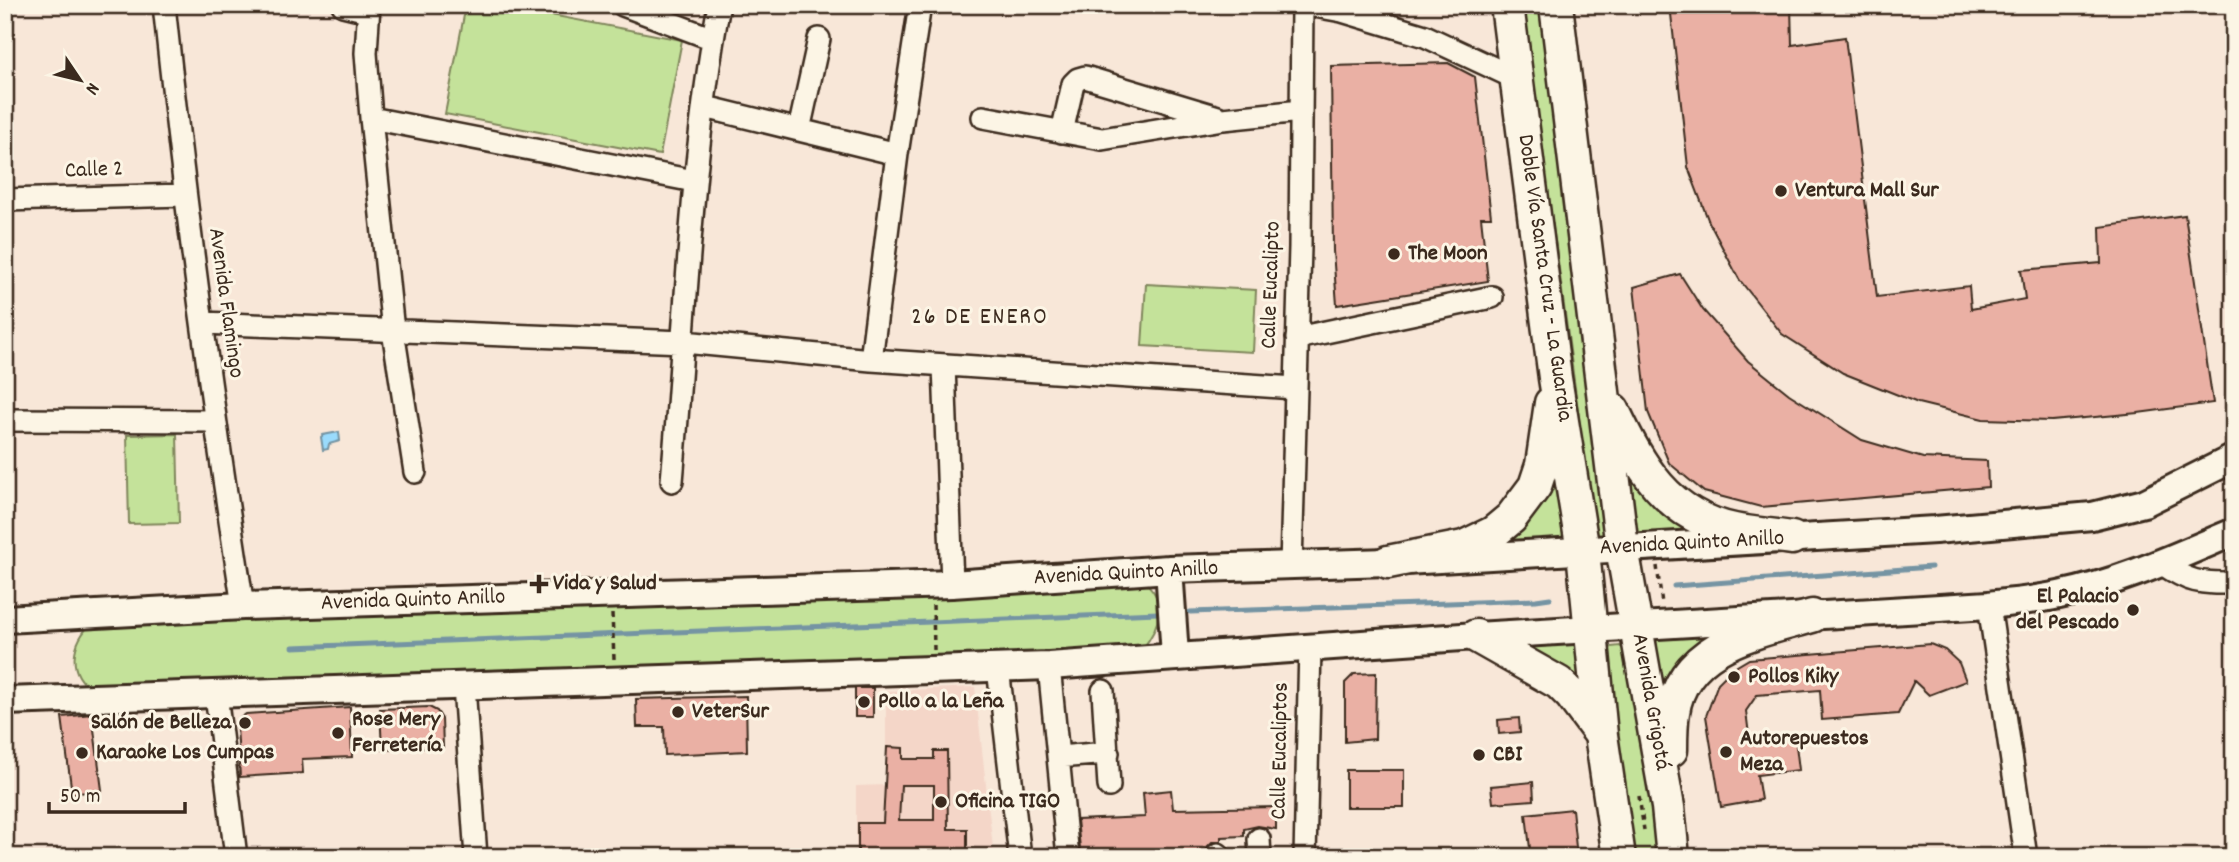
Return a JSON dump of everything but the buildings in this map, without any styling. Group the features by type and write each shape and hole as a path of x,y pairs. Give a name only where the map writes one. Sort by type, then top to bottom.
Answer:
{"highway":[{"name":"Doble Vía Santa Cruz - La Guardia","path":"1507,5 1555,378 1583,551"},
{"name":"Doble Vía Santa Cruz - La Guardia","path":"1556,5 1622,548"},
{"path":"1388,562 1464,547 1493,533 1511,519 1535,486 1542,465 1555,378"},
{"path":"1603,389 1626,438 1668,498 1695,517 1732,529 1792,538"},
{"name":"Avenida Grigotá","path":"1622,548 1668,807 1673,857"},
{"name":"Avenida Grigotá","path":"1583,551 1601,734 1619,857"},
{"path":"1668,807 1673,710 1679,691 1691,670 1704,657 1723,645 1748,634 1812,616"},
{"path":"1476,636 1559,683 1601,734"}],"main road":[{"name":"Avenida Quinto Anillo","path":"5,619 243,606 952,584 1169,569 1388,562 1935,530 2092,516 2144,503 2234,458"},
{"path":"5,702 1049,666 1175,655 1989,605 2060,595 2161,563 2234,533"},
{"path":"1169,569 1175,655"}],"street":[{"name":"Avenida Flamingo","path":"164,5 184,195 214,421 243,606"},
{"path":"342,5 368,8 366,53 371,118 393,331 415,472"},
{"path":"623,5 713,39"},
{"path":"672,481 694,181 719,5"},
{"path":"871,360 897,154 920,5"},
{"name":"Calle Eucalipto","path":"1291,566 1302,5"},
{"path":"1309,5 1342,11 1425,36 1517,79"},
{"path":"799,130 819,38"},
{"path":"1062,132 1073,84 1077,79 1085,77 1223,119"},
{"path":"705,107 897,154"},
{"path":"983,117 1102,139 1223,119 1301,111"},
{"path":"371,118 694,181"},
{"name":"Calle 2","path":"5,200 184,195"},
{"path":"1297,338 1492,297"},
{"path":"203,323 684,342 871,360 1295,388"},
{"path":"944,365 952,584"},
{"path":"5,420 214,421"},
{"path":"2161,563 2191,581 2234,583"},
{"path":"1989,605 2026,857"},
{"name":"Calle Eucaliptos","path":"1305,857 1310,647"},
{"path":"1049,666 1068,857"},
{"path":"998,668 1020,857"},
{"path":"464,686 476,857"},
{"path":"1104,691 1109,786"},
{"path":"216,694 236,857"},
{"path":"1058,757 1108,752"}],"path":[{"path":"933,604 933,636"},
{"path":"612,619 614,651"}],"shaded area":[{"path":"975,687 994,857 856,857 856,786 886,785 886,691"}],"green space":[{"path":"466,5 499,5 682,40 660,155 445,114"},
{"path":"1519,5 1547,5 1612,544 1596,545 1557,254"},
{"path":"1146,284 1256,290 1253,352 1142,346"},
{"path":"177,434 179,523 129,524 127,435"},
{"path":"1625,448 1725,533 1637,541"},
{"path":"1553,464 1570,545 1483,543"},
{"path":"1143,581 1156,596 1159,614 1153,632 1142,649 93,690 84,683 75,666 76,648 93,622"},
{"path":"1741,629 1722,637 1665,742 1656,637"},
{"path":"1579,634 1588,712 1516,646"},
{"path":"1620,646 1629,655 1658,857 1633,857 1606,658 1611,647"}],"water":[{"path":"339,432 340,441 329,444 328,449 323,450 321,437"}],"waterway":[{"path":"1674,586 1931,567"},
{"path":"1190,612 1550,598"},
{"path":"293,647 1158,613"}],"place":[{"name":"Ventura Mall Sur","path":"1781,191"},
{"name":"The Moon","path":"1394,254"},
{"name":"Vida y Salud","path":"539,584"},
{"name":"El Palacio del Pescado","path":"2133,610"},
{"name":"Pollos Kiky","path":"1734,677"},
{"name":"Pollo a la Leña","path":"864,702"},
{"name":"VeterSur","path":"678,712"},
{"name":"Salón de Belleza","path":"245,723"},
{"name":"Rose Mery Ferretería","path":"338,733"},
{"name":"Autorepuestos Meza","path":"1726,752"},
{"name":"Karaoke Los Cumpas","path":"82,753"},
{"name":"CBI","path":"1479,755"},
{"name":"Oficina TIGO","path":"941,802"}],"district":[{"name":"26 DE ENERO","path":"980,318"}]}
